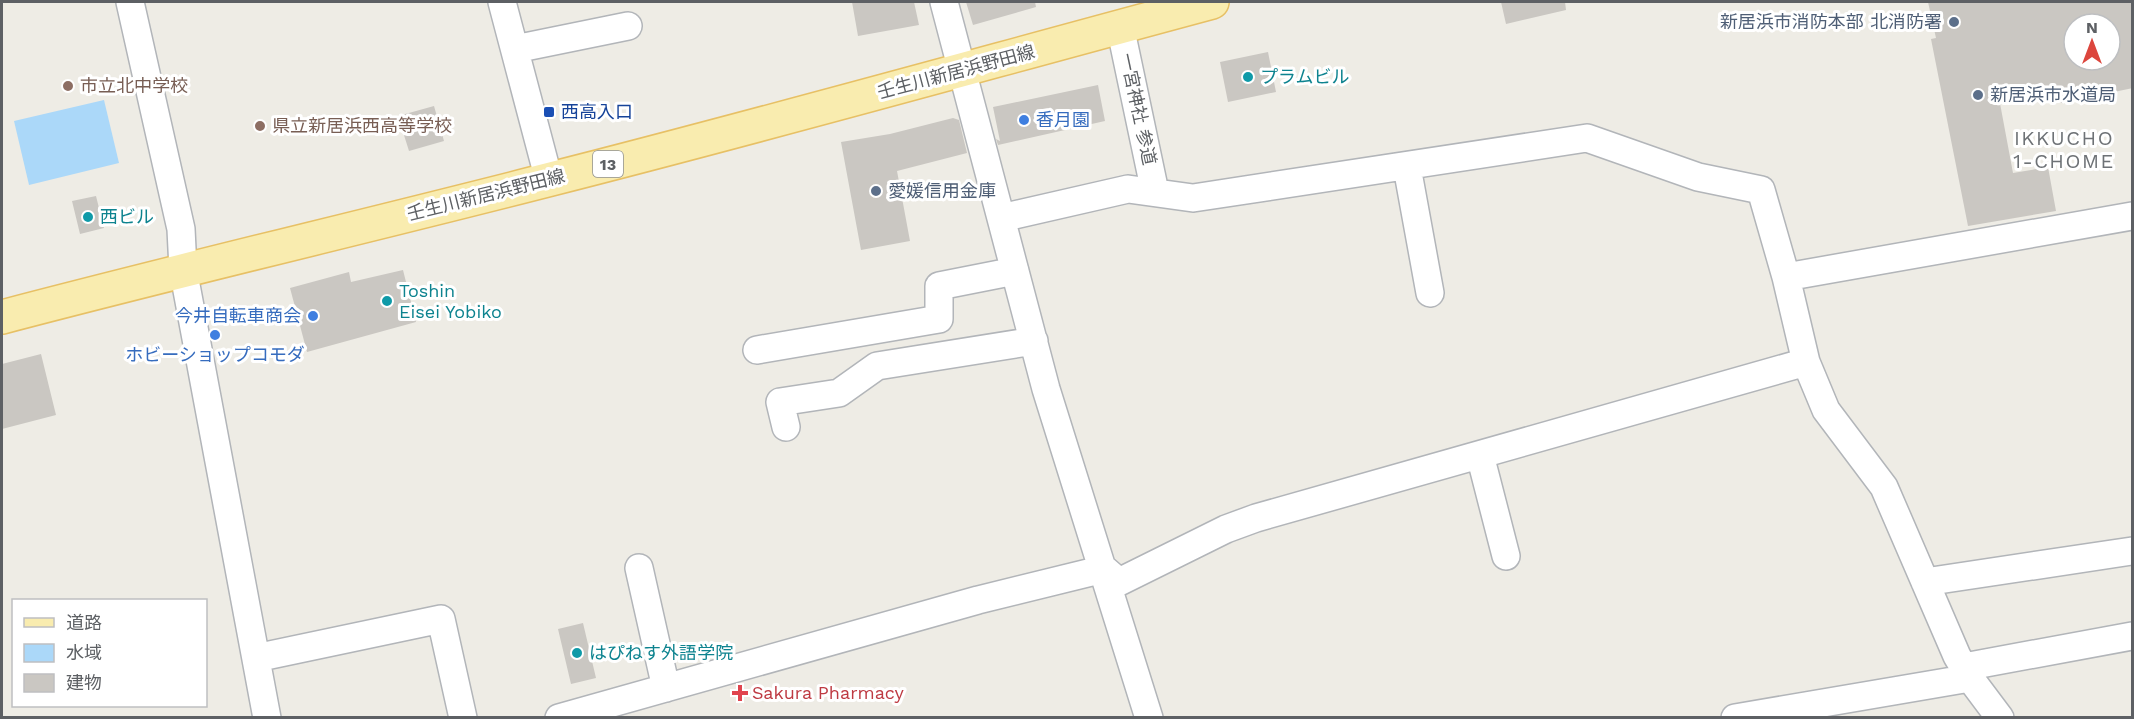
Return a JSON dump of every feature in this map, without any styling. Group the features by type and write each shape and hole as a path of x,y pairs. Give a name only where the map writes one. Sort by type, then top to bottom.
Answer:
{"main road":[{"name":"壬生川新居浜野田線","path":"2,317 183,269 549,180 963,71 1212,2"}],"street":[{"path":"130,2 181,229 183,269 267,717"},
{"path":"502,2 549,180"},
{"path":"944,2 1046,389 1149,717"},
{"path":"514,49 628,27"},
{"name":"一宮神社 参道","path":"1120,27 1155,192"},
{"path":"1001,218 1128,189 1193,198 1587,138 1698,177 1761,190 1786,277 1806,362 1826,410 1884,487 1967,672 2000,717"},
{"path":"1407,167 1430,293"},
{"path":"1786,277 2133,216"},
{"path":"757,350 939,318 939,286 1015,271"},
{"path":"786,427 780,402 839,393 877,366 1034,341"},
{"path":"1104,569 1119,582 1226,529 1256,518 1806,362"},
{"path":"1480,455 1506,556"},
{"path":"1925,582 2133,551"},
{"path":"639,568 666,688"},
{"path":"559,717 978,600 1104,569"},
{"path":"256,658 441,619 463,717"},
{"path":"1735,717 1967,672 2133,636"}],"water":[{"path":"104,100 119,163 29,185 14,121"}],"building":[{"path":"852,2 914,2 919,25 858,36"},
{"path":"966,2 1035,2 1036,7 973,25"},
{"path":"1501,2 1565,2 1566,10 1506,24"},
{"path":"1928,2 2133,2 2133,88 2061,103 2057,87 1999,98 2013,173 2048,167 2056,211 1968,226 1931,39 1936,38"},
{"name":"プラムビル","path":"1268,52 1276,92 1228,102 1220,62"},
{"path":"1098,85 1105,121 998,145 996,139 1000,141 993,107"},
{"path":"434,106 444,141 409,151 398,116"},
{"name":"愛媛信用金庫","path":"953,118 959,120 967,153 897,171 910,241 861,250 841,142 890,134"},
{"name":"西ビル","path":"96,196 104,228 80,234 72,201"},
{"path":"403,270 416,322 307,352 290,288 349,272 351,282"},
{"path":"41,354 56,415 2,429 2,364"},
{"name":"はぴねす外語学院","path":"583,623 596,678 571,684 558,629"}],"place":[{"name":"新居浜市消防本部 北消防署","path":"1954,22"},
{"name":"プラムビル","path":"1248,77"},
{"name":"市立北中学校","path":"68,86"},
{"name":"新居浜市水道局","path":"1978,95"},
{"name":"西高入口","path":"549,112"},
{"name":"香月園","path":"1024,120"},
{"name":"県立新居浜西高等学校","path":"260,126"},
{"name":"愛媛信用金庫","path":"876,191"},
{"name":"西ビル","path":"88,217"},
{"name":"Toshin Eisei Yobiko","path":"387,301"},
{"name":"今井自転車商会","path":"313,316"},
{"name":"ホビーショップコモダ","path":"215,335"},
{"name":"はぴねす外語学院","path":"577,653"},
{"name":"Sakura Pharmacy","path":"740,693"}],"district":[{"name":"IKKUCHO 1-CHOME","path":"2064,150"}]}
